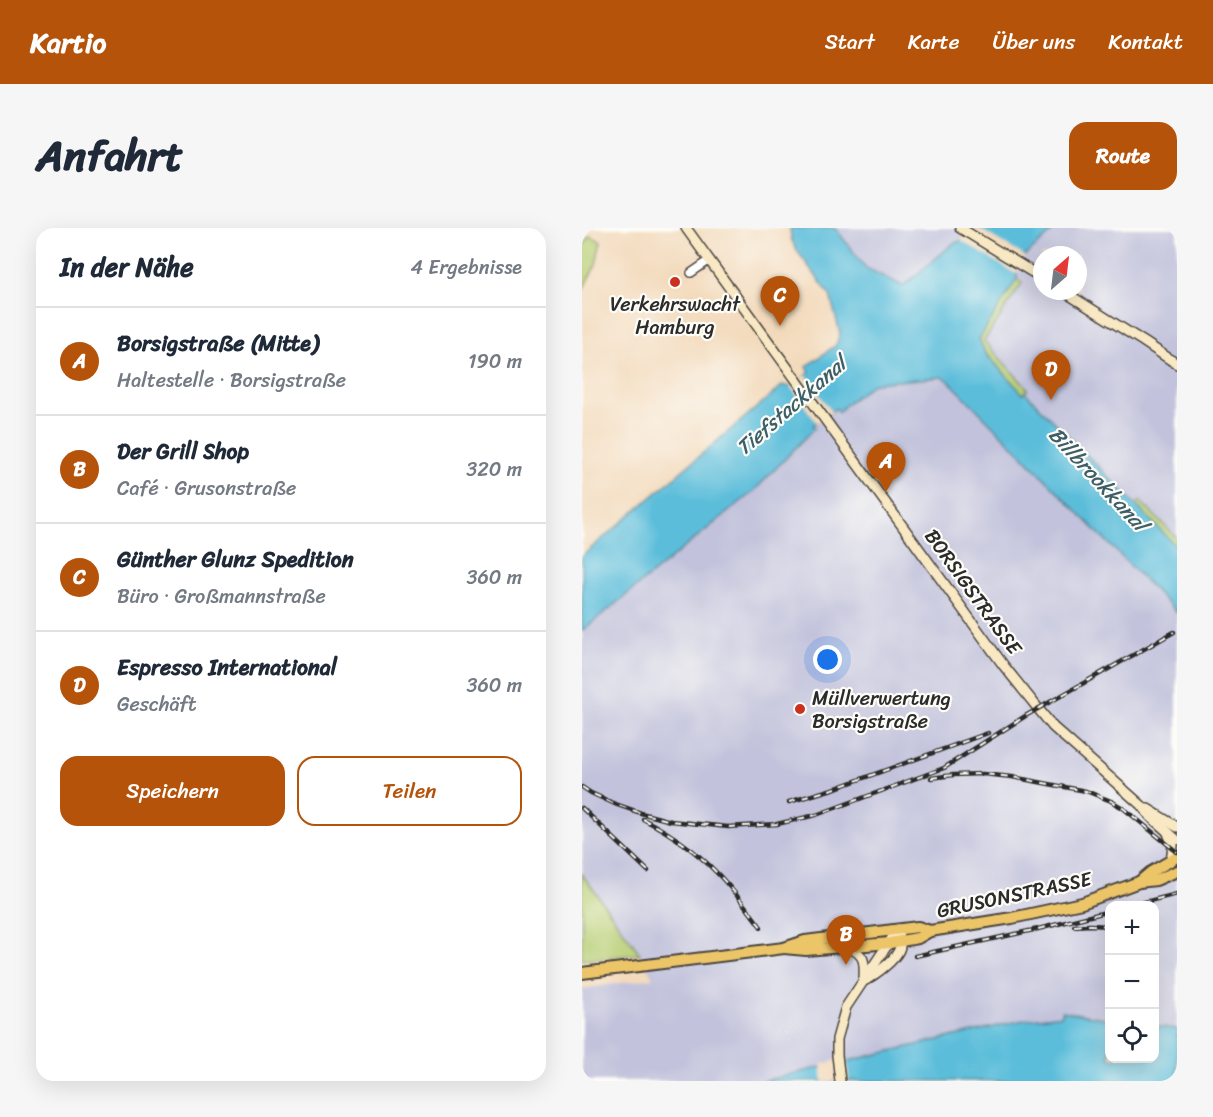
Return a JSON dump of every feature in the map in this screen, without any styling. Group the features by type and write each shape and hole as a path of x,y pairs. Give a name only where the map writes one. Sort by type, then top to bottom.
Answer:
{"main road":[{"name":"BORSIGSTRASSE","path":"686,228 1004,666 1047,721 1141,805 1177,827"},
{"path":"963,230 1033,272"},
{"path":"1078,300 1177,364"},
{"name":"BORSIGSTRASSE","path":"1141,805 1150,817 1177,840"},
{"path":"1167,831 1173,846 1175,863"},
{"name":"GRUSONSTRASSE","path":"784,948 806,950 848,947 896,938 918,927 930,931 1012,918 1072,905 1139,882 1151,872 1175,863"},
{"path":"840,1081 837,1039 846,1006 872,966 896,938"},
{"name":"GRUSONSTRASSE","path":"582,973 784,948 804,941 896,938"},
{"path":"848,947 863,959 864,981"}],"street":[{"path":"691,273 710,260"}],"shaded area":[{"path":"835,228 969,228 961,241 954,243 903,286 866,268"},
{"path":"1057,228 1177,228 1177,547 1024,392 979,339 1017,277 1015,274 1025,256 1033,249 1033,300 1087,300 1087,246 1036,246"},
{"path":"942,377 948,380 1177,613 1177,1029 1159,1027 1159,901 1105,901 1105,1018 1063,1011 1062,1015 1024,1020 762,1081 582,1081 582,989 653,978 640,954 582,874 582,631 755,490 815,429 813,425 836,408 839,412 874,383"}],"green space":[{"path":"590,236 601,241 596,264 582,291 582,248"},
{"path":"1016,279 1022,283 984,341 1028,389 1023,394 985,352 979,339"},
{"path":"1140,501 1177,538 1177,547 1136,505"},
{"path":"582,874 640,954 582,960"}],"water":[{"path":"790,228 835,228 866,268 903,286 954,243 961,241 969,228 1057,228 1036,246 1033,246 1033,249 1025,256 1015,273 1018,277 979,339 985,353 1023,394 1025,392 1177,547 1177,613 948,380 942,377 874,383 839,412 836,408 813,425 815,428 755,490 582,631 582,556 783,385 789,387 810,372 806,367 836,345 840,333 830,295 795,248"},
{"path":"1062,1011 1105,1018 1105,1063 1159,1063 1159,1027 1177,1029 1177,1081 762,1081 1024,1020 1062,1015"}],"pier":[{"path":"968,228 978,228 1026,257 1016,274 961,240"},
{"path":"805,375 832,412 817,423 790,386"},
{"path":"846,1058 849,1081 823,1081 821,1064"}],"railway":[{"path":"582,787 615,804 671,821 728,827 777,824 816,815 944,768 1027,715 1174,632"},
{"path":"789,802 836,788 988,733"},
{"path":"931,778 983,774 1086,791 1123,808 1177,852"},
{"path":"582,808 648,871"},
{"path":"643,819 682,842 700,856 722,878 761,927"},
{"path":"1149,901 1177,894"},
{"path":"915,956 1105,912"},
{"path":"1074,926 1105,926"}],"place":[{"name":"Verkehrswacht Hamburg","path":"675,282"},
{"name":"Günther Glunz Spedition","path":"780,326"},
{"name":"Espresso International","path":"1051,400"},
{"name":"Borsigstraße (Mitte)","path":"886,492"},
{"name":"Müllverwertung Borsigstraße","path":"800,709"},
{"name":"Der Grill Shop","path":"846,965"}],"water label":[{"name":"Tiefstackkanal","path":"791,406"},
{"name":"Billbrookkanal","path":"1098,479"}]}
